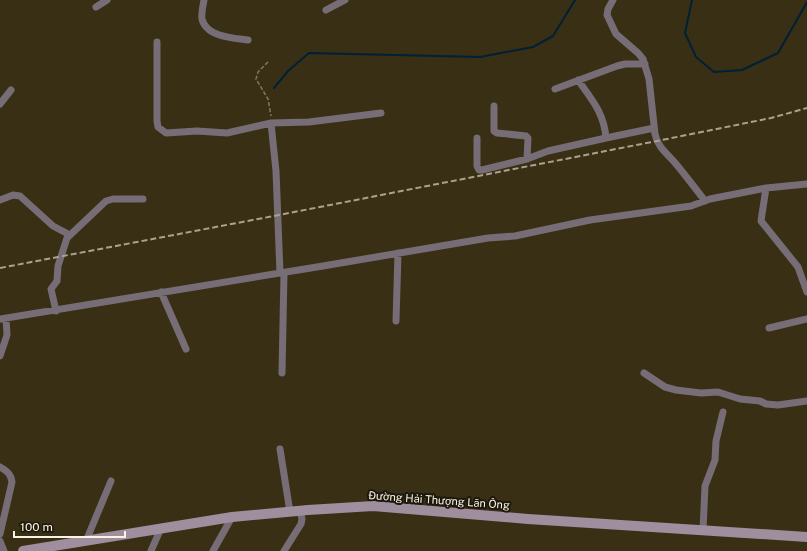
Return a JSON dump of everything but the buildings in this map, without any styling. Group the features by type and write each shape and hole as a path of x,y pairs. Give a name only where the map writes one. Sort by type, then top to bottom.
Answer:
{"street":[{"path":"96,7 106,0"},
{"path":"204,0 202,18 207,28 213,32 231,38 248,40"},
{"path":"326,10 345,0"},
{"path":"614,0 608,9 607,15 616,34 641,56 645,64 649,79 654,128 658,145 679,168 704,201"},
{"path":"157,42 157,121 158,127 166,133 197,130 227,133 271,123 309,122 381,112"},
{"path":"555,89 625,64 645,64"},
{"path":"578,80 599,109 603,120 606,138"},
{"path":"0,104 11,90"},
{"path":"494,106 494,131 497,133 526,136 528,138 527,160"},
{"path":"271,123 276,171 282,273 282,373"},
{"path":"477,138 477,166 479,170 527,160 548,151 654,128"},
{"path":"0,356 7,335 3,318 56,311 161,292 488,238 515,236 590,220 691,206 704,201 766,188 807,184"},
{"path":"766,188 761,221 798,267 807,292"},
{"path":"0,200 13,195 20,196 53,226 70,235"},
{"path":"56,311 51,289 56,281 58,266 65,242 70,235 106,201 113,199 143,199"},
{"path":"396,321 398,253"},
{"path":"161,292 186,349"},
{"path":"769,328 807,319"},
{"path":"644,374 665,387 676,390 718,392 740,399 760,401 766,404 778,405 807,401"},
{"path":"703,530 705,486 715,460 716,441 723,412"},
{"path":"280,449 290,512"},
{"path":"0,467 12,476 12,482 0,534"},
{"path":"86,541 111,481"},
{"name":"Đường Hải Thượng Lãn Ông","path":"23,551 232,517 379,506 512,517 807,537"},
{"path":"284,551 301,524 302,520 300,511"},
{"path":"213,551 232,517"},
{"path":"151,551 161,528"},
{"path":"0,541 4,551"}],"path":[{"path":"268,62 258,72 256,79 268,99 271,123"}],"waterway":[{"path":"274,88 288,71 309,53 480,57 533,47 553,36 575,0"},
{"path":"692,0 685,33 696,57 714,72 742,70 778,53 807,2"}],"railway":[{"path":"0,268 657,141 771,118 807,108"}]}
